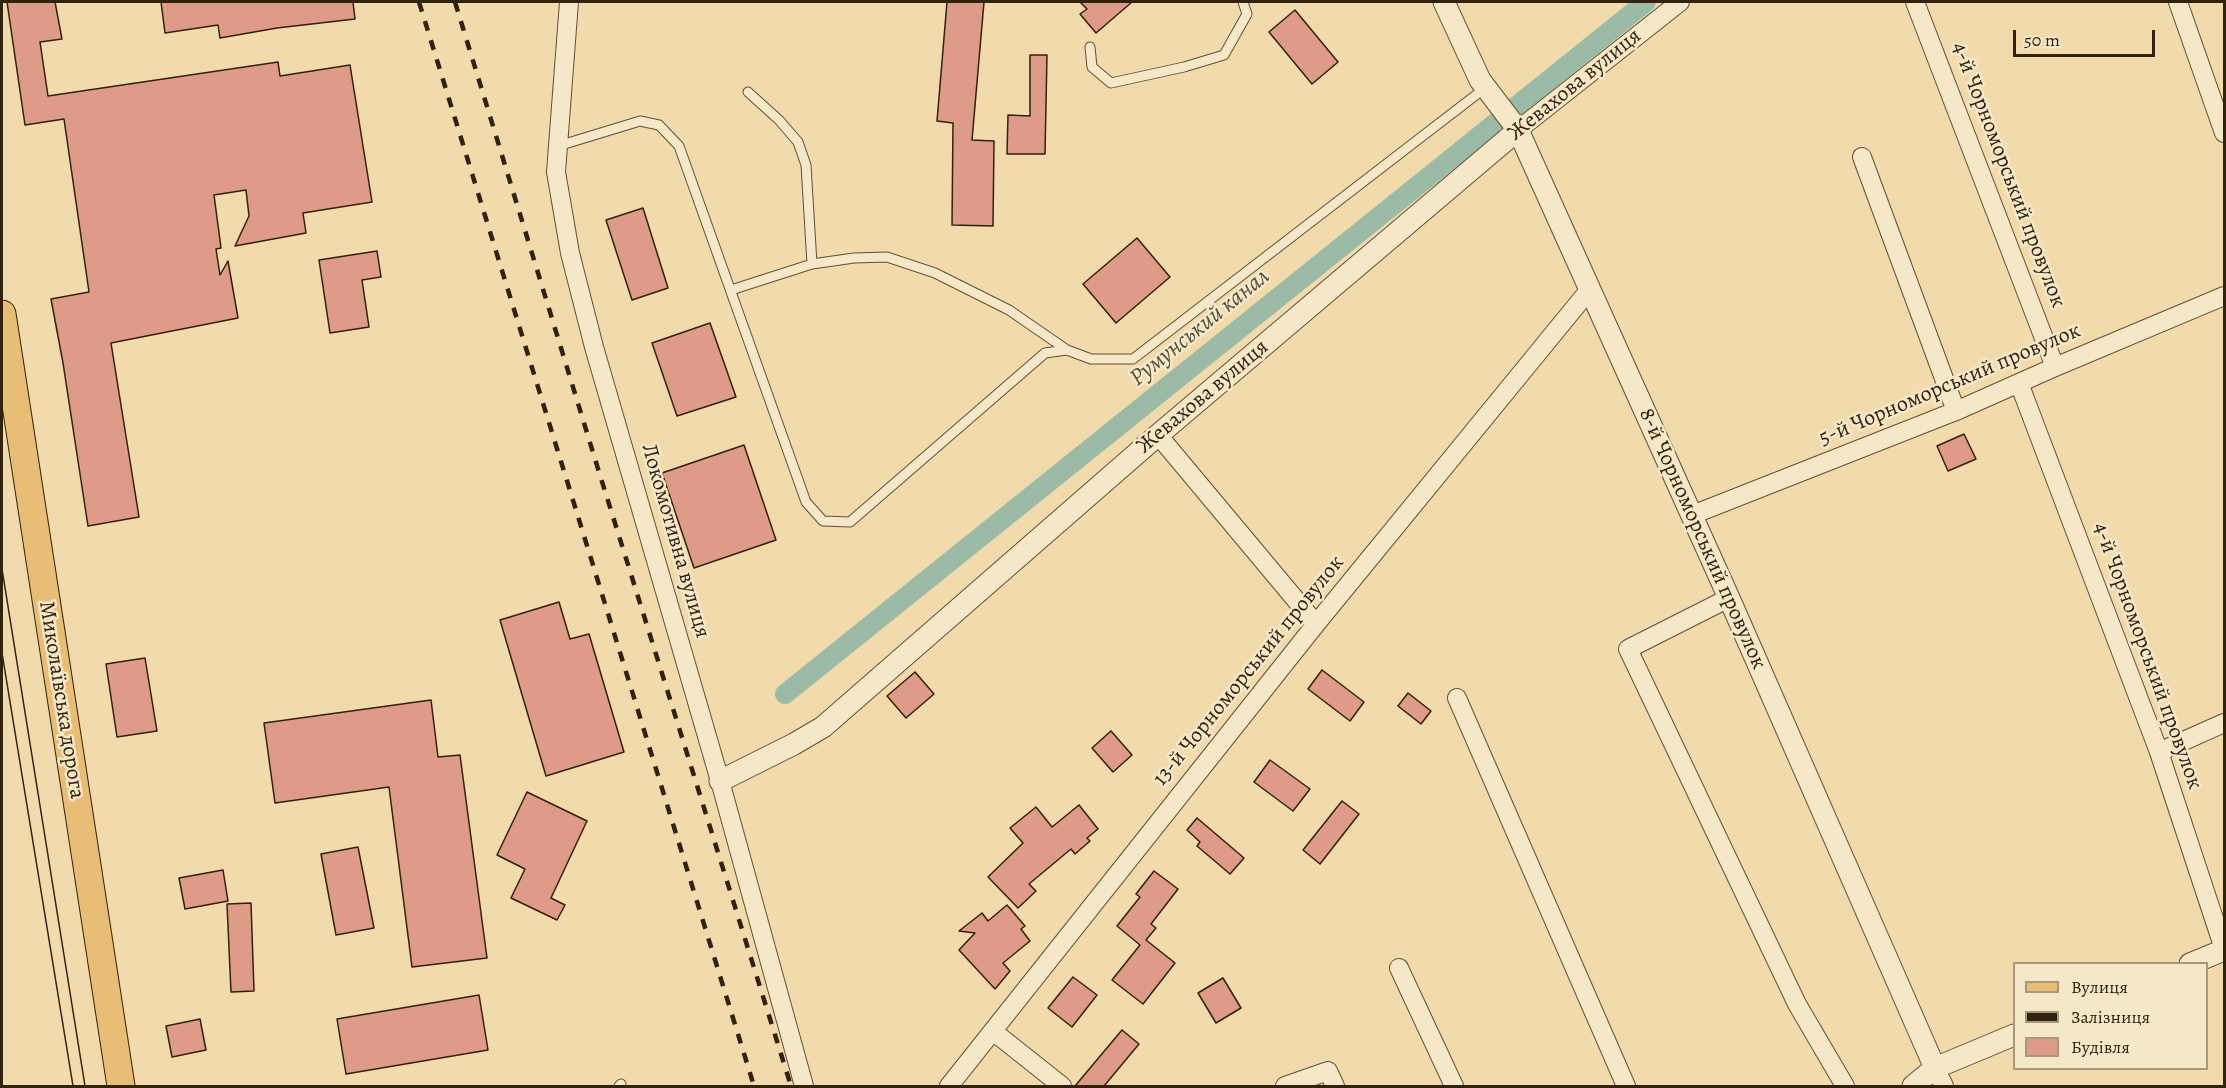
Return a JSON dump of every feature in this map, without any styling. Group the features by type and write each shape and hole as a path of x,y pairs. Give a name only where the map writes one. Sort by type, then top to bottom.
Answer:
{"main road":[{"name":"Миколаївська дорога","path":"2,314 121,1086"}],"street":[{"name":"Локомотивна вулиця","path":"569,2 556,172 568,241 588,326 720,781 804,1086"},
{"name":"8-й Чорноморський провулок","path":"1444,2 1479,80 1518,130 1730,598 1940,1077"},
{"name":"Жевахова вулиця","path":"720,781 794,744 823,726 1158,435 1518,130 1680,2"},
{"name":"4-й Чорноморський провулок","path":"1915,2 2055,367"},
{"path":"2178,2 2224,133"},
{"path":"1862,157 1956,411"},
{"name":"13-й Чорноморський провулок","path":"949,1086 1316,624 1590,290"},
{"name":"5-й Чорноморський провулок","path":"1692,516 1956,411 2224,296"},
{"name":"4-й Чорноморський провулок","path":"2019,383 2159,752 2224,949"},
{"path":"1158,435 1316,624"},
{"path":"1730,598 1628,649 1797,1004 1845,1086"},
{"path":"1457,698 1626,1086"},
{"path":"2159,752 2224,723"},
{"path":"2192,962 2224,949"},
{"path":"1400,968 1454,1086"},
{"path":"994,1032 1062,1086"},
{"path":"1913,1086 1940,1077 2013,1036"},
{"path":"1285,1086 1328,1071 1335,1086"}],"lane":[{"path":"1090,47 1092,67 1111,83 1184,67 1224,55 1247,14 1243,2"},
{"path":"730,290 812,264 854,258 887,257 935,273 1009,310 1067,350 1091,359 1133,359 1485,88"},
{"path":"748,92 798,142 806,165 812,264"},
{"path":"558,146 640,121 658,125 679,146 806,502 823,521 850,522 1045,353 1067,350"}],"building":[{"path":"7,2 55,2 62,39 40,42 48,96 278,62 280,76 350,65 372,202 303,213 306,233 235,246 249,216 246,190 214,195 221,248 216,249 220,275 228,261 238,318 111,343 139,517 88,526 51,299 89,292 64,119 25,125"},
{"path":"161,2 353,2 355,19 277,28 220,38 218,25 165,33"},
{"path":"947,2 984,2 972,140 994,141 993,226 952,225 953,123 937,121"},
{"path":"1080,2 1132,2 1096,33 1080,14 1087,9"},
{"path":"1295,10 1338,62 1312,84 1269,32"},
{"path":"1030,55 1047,55 1045,154 1007,154 1008,115 1030,116"},
{"path":"643,208 668,288 632,300 606,220"},
{"path":"1137,238 1170,277 1116,323 1083,284"},
{"path":"377,251 381,277 362,280 369,327 330,333 319,260"},
{"path":"710,323 736,397 677,416 652,343"},
{"path":"1964,434 1976,459 1948,471 1937,446"},
{"path":"744,445 776,540 694,568 662,473"},
{"path":"559,602 570,639 589,634 624,752 546,776 500,620"},
{"path":"145,658 157,731 117,737 106,664"},
{"path":"1322,670 1364,702 1350,721 1308,689"},
{"path":"915,672 934,694 906,718 887,696"},
{"path":"1408,693 1431,711 1421,724 1398,706"},
{"path":"431,700 438,757 460,755 487,958 412,967 389,787 275,803 264,723"},
{"path":"1111,731 1132,755 1113,772 1092,748"},
{"path":"1270,760 1310,789 1293,811 1254,782"},
{"path":"527,792 587,821 551,898 565,905 557,920 511,898 525,869 497,855"},
{"path":"1342,801 1359,814 1320,864 1303,850"},
{"path":"1079,805 1098,829 1087,838 1090,841 1075,854 1071,849 1029,884 1036,891 1018,908 988,877 1023,843 1010,828 1036,807 1052,827"},
{"path":"1197,818 1244,858 1230,874 1197,846 1200,842 1187,830"},
{"path":"358,847 374,928 336,935 321,854"},
{"path":"223,870 228,901 185,909 179,878"},
{"path":"1154,871 1178,889 1151,924 1156,928 1146,940 1175,963 1143,1004 1112,980 1140,945 1117,926 1140,897 1136,894"},
{"path":"251,903 254,991 231,992 227,904"},
{"path":"1007,905 1025,926 1021,929 1030,941 1003,963 1010,971 995,989 959,950 975,933 959,931 982,913 988,921"},
{"path":"1073,977 1097,995 1072,1027 1048,1008"},
{"path":"1223,978 1241,1008 1216,1023 1198,993"},
{"path":"479,995 488,1050 346,1074 337,1019"},
{"path":"200,1019 206,1050 172,1057 166,1026"},
{"path":"1122,1030 1139,1044 1104,1086 1075,1086"}],"waterway":[{"name":"Румунський канал","path":"785,694 1646,2"}],"tram line":[{"path":"2,569 85,1086"},
{"path":"2,653 73,1086"}],"railway":[{"path":"419,2 754,1086"},
{"path":"455,2 791,1086"}]}
